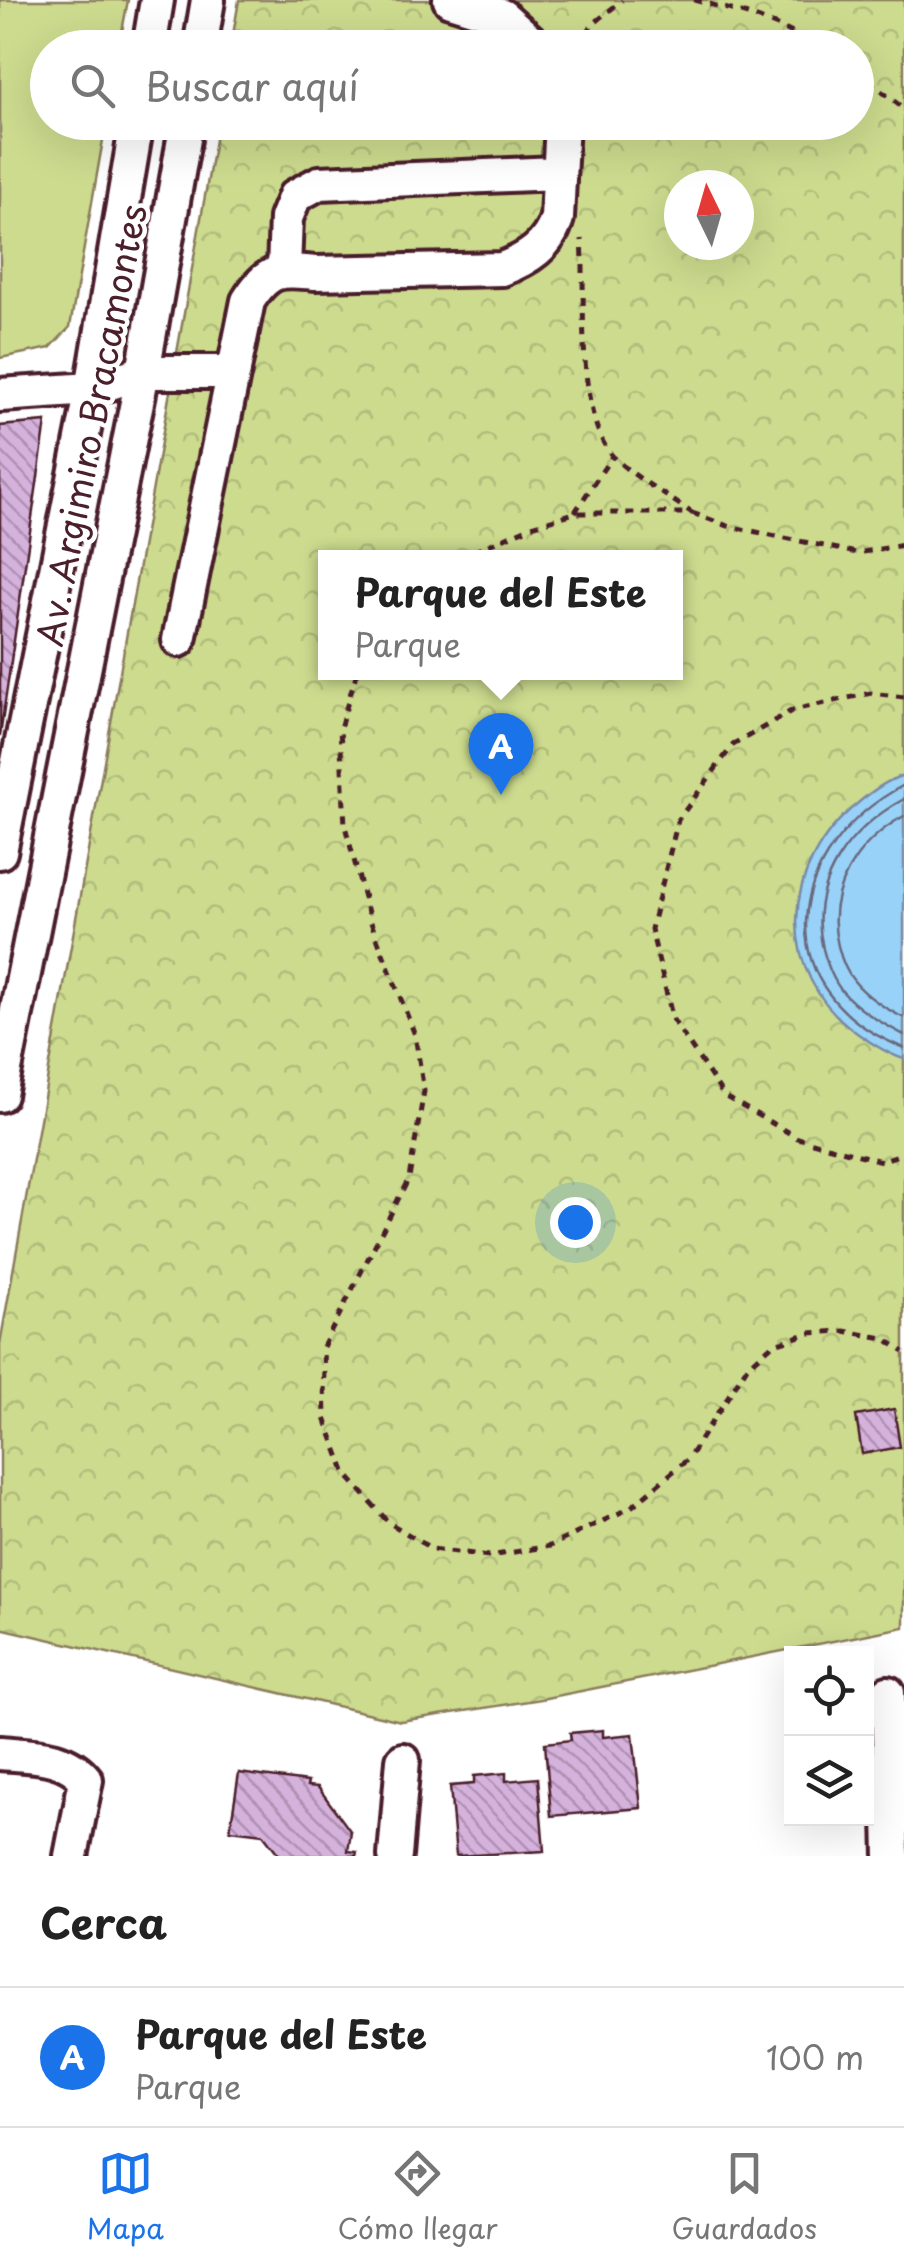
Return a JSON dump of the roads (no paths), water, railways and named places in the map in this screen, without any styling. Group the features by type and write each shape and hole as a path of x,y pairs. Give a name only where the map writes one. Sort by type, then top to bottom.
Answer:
{"street":[{"path":"153,30 158,0"},
{"path":"203,30 208,0"},
{"path":"450,0 502,16 518,30"},
{"path":"0,852 92,389 134,140"},
{"name":"Av. Argimiro Bracamontes","path":"0,1095 143,372 184,140"},
{"path":"179,640 248,301 261,280 284,270 315,273 502,269 526,260 553,233 561,140"},
{"path":"284,270 286,218 296,196 319,183 558,173"},
{"path":"0,395 92,389 143,372 234,372"},
{"path":"888,1693 892,1856"},
{"path":"0,1752 65,1761 78,1768 86,1780 71,1856"},
{"path":"395,1856 403,1760"}],"water":[{"path":"904,775 904,1059 868,1041 830,1008 811,980 800,950 797,918 802,887 832,828 869,794"}],"place":[{"name":"Parque del Este","path":"501,795"}]}
